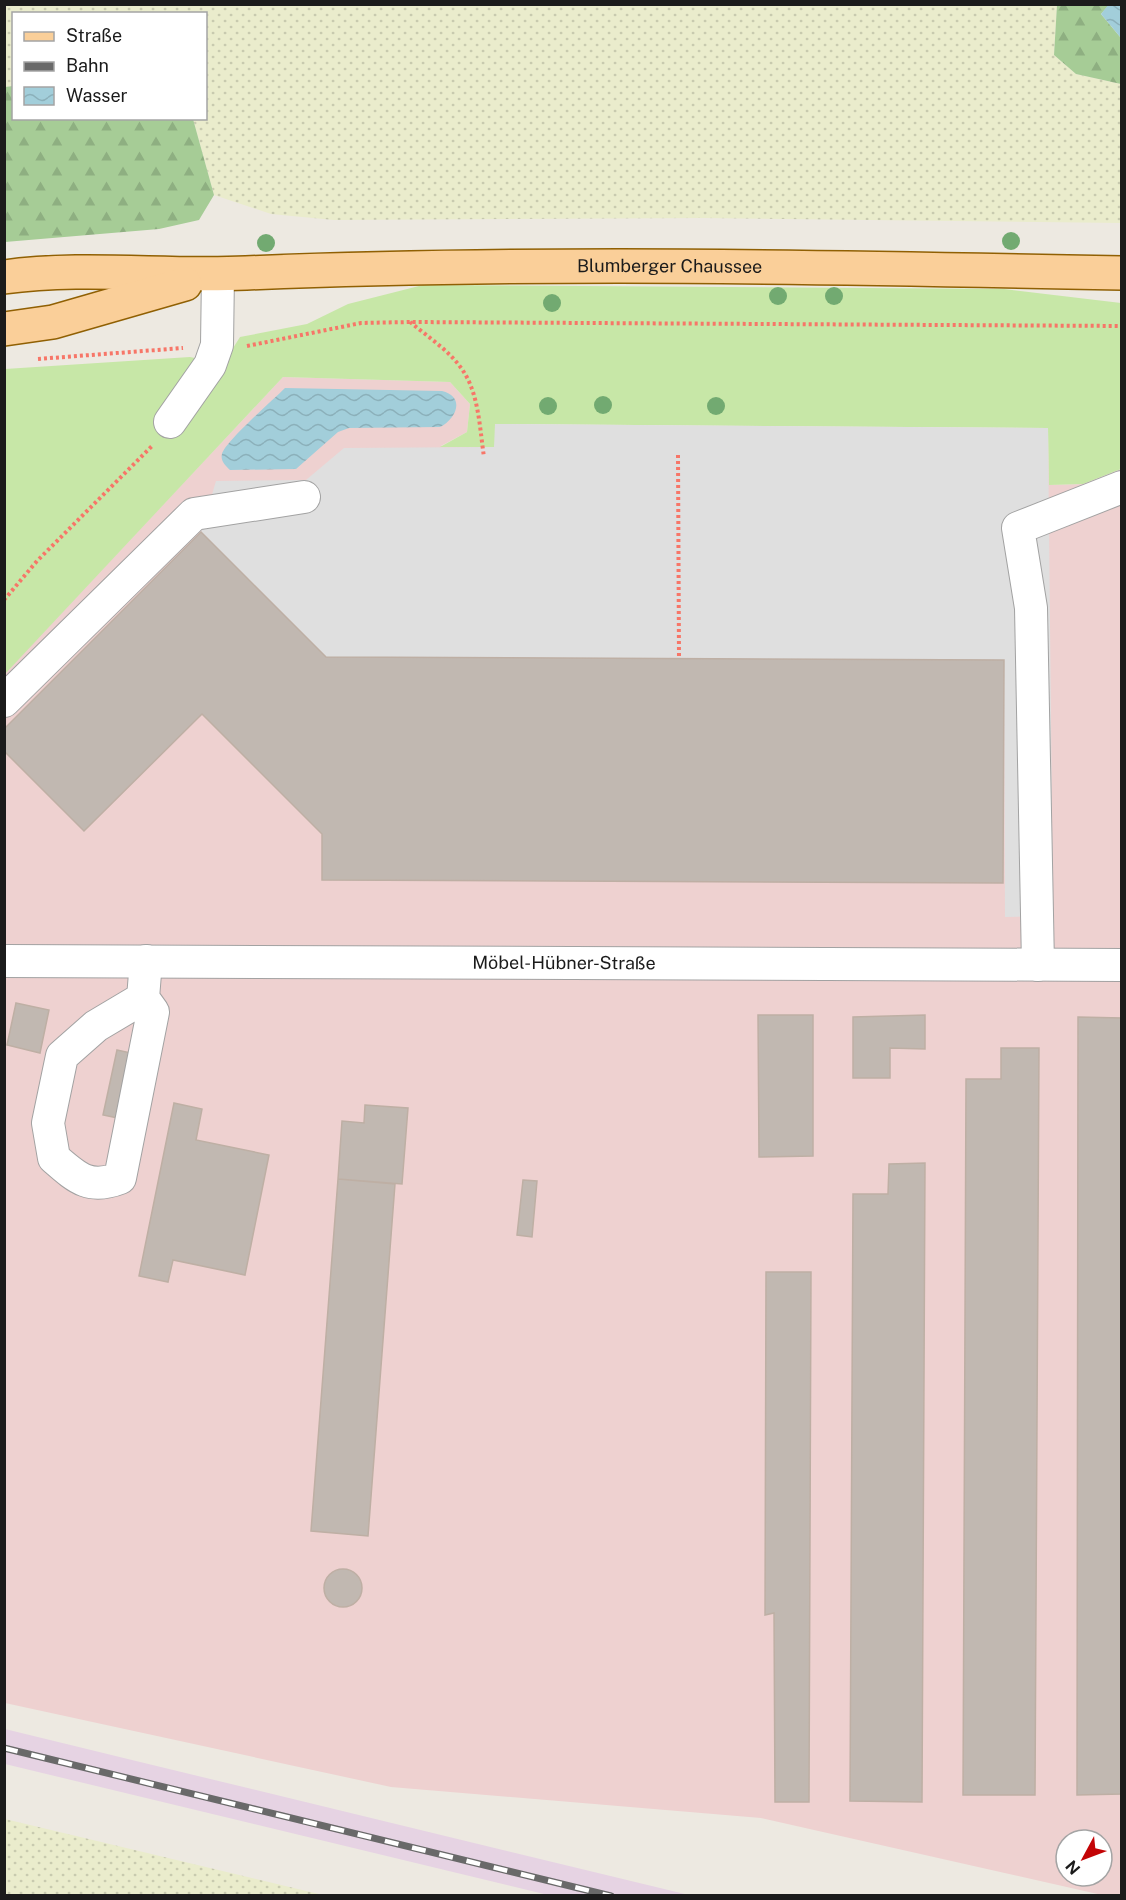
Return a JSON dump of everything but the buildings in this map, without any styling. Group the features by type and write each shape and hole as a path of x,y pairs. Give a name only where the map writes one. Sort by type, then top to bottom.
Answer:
{"main road":[{"name":"Blumberger Chaussee","path":"4,277 38,272 218,274 423,266 1122,273"},
{"name":"Blumberger Chaussee","path":"4,329 53,322 218,274"}],"street":[{"path":"170,422 210,364 217,345 218,274"},
{"path":"1038,965 1031,608 1018,528 1122,487"},
{"path":"4,701 194,514 304,498"},
{"name":"Möbel-Hübner-Straße","path":"4,961 1122,964"},
{"path":"142,998 96,1026 62,1056 48,1123 54,1158 78,1179 103,1185 120,1178 153,1012 142,998 146,961"}],"path":[{"path":"410,322 442,349 465,373 472,390 484,457"},
{"path":"34,359 217,345 239,348 362,323 1122,326"},
{"path":"4,600 37,561 149,450 170,422"},
{"path":"678,455 679,658"}],"shaded area":[{"path":"283,377 450,382 470,404 467,432 441,446 1048,428 1049,485 1083,484 1121,469 1121,1895 1102,1895 1071,1888 1114,1888 1114,1828 1054,1828 1054,1884 761,1818 391,1787 5,1703 4,674"},
{"path":"495,424 1048,428 1053,916 1005,917 1004,660 326,657 201,532 216,481 306,480 344,448 494,447"},
{"path":"5,1729 689,1895 548,1895 5,1764"}],"green space":[{"path":"5,5 1057,5 1054,55 1076,74 1121,84 1121,223 703,218 334,220 271,214 214,195 193,120 207,120 207,12 12,12 12,86 5,87"},
{"path":"1057,5 1109,5 1101,14 1121,38 1121,84 1076,74 1054,55"},
{"path":"12,86 12,120 193,120 214,195 199,220 159,229 5,242 5,87"},
{"path":"423,285 1004,289 1121,303 1121,469 1083,484 1049,485 1048,428 495,424 495,447 440,447 467,432 470,404 450,382 283,377 5,674 5,369 190,357 223,364 240,337 307,324 348,304"},
{"path":"5,1819 323,1895 5,1895"}],"water":[{"path":"1109,4 1121,5 1121,38 1101,14"},
{"path":"285,388 442,391 454,398 456,408 450,419 440,427 349,428 338,432 296,469 230,470 222,459 225,448"}],"railway":[{"path":"4,1748 611,1896"}]}
